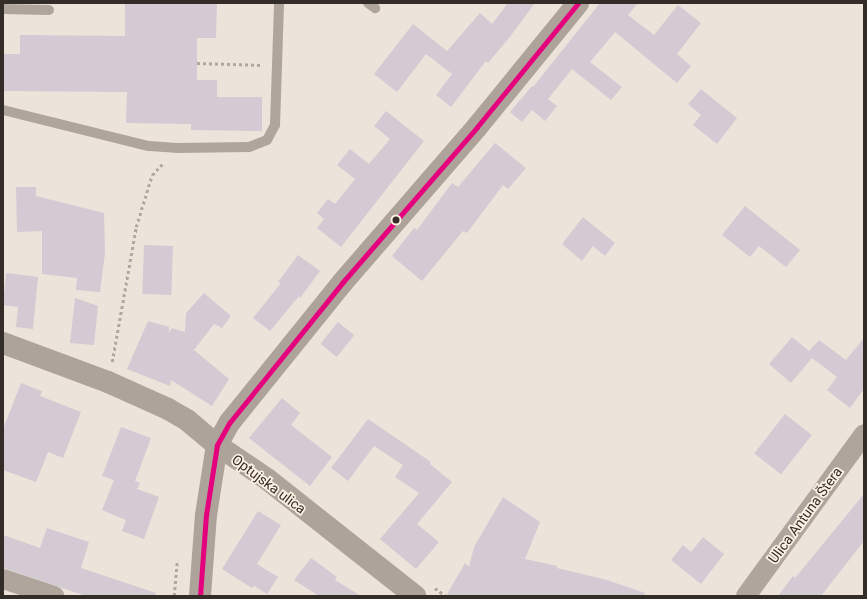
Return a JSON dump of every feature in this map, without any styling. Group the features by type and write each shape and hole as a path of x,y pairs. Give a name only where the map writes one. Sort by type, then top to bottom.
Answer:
{"main road":[{"path":"200,596 206,515 216,445 238,410 342,283 477,127 578,3"},
{"name":"Optujska ulica","path":"3,343 108,382 168,409 187,420 216,445 267,479 415,596"}],"street":[{"name":"Ulica Antuna Štera","path":"746,596 864,434"},
{"path":"3,579 54,596"}],"lane":[{"path":"3,110 149,146 176,148 249,147 267,140 275,125 279,3"},
{"path":"3,9 49,10"}],"path":[{"path":"197,62 277,66"},
{"path":"108,382 136,227 152,175 176,148"},
{"path":"174,596 177,560"}],"building":[{"path":"125,3 217,3 216,38 197,38 197,80 217,80 217,97 262,97 262,131 191,130 191,124 126,123 127,92 3,91 3,54 20,54 20,35 125,36"},
{"path":"508,3 535,3 509,38 488,63 486,61 451,107 436,95 452,74 426,54 397,92 374,74 413,24 447,51 480,13 492,24"},
{"path":"600,3 638,3 628,15 654,35 678,5 701,23 677,54 691,66 677,83 615,32 590,62 622,87 611,100 572,69 548,99 557,106 545,121 532,110 522,122 510,112 532,86 533,87"},
{"path":"701,89 737,118 717,144 693,125 701,115 688,104"},
{"path":"386,111 424,141 341,247 317,228 324,219 317,213 328,199 335,204 355,179 337,165 350,149 369,164 390,139 374,126"},
{"path":"495,143 526,168 508,189 503,185 467,233 463,231 422,281 392,256 414,228 417,230 452,183 458,187"},
{"path":"16,187 36,187 36,196 104,213 105,253 100,292 76,290 77,278 42,274 42,231 17,232"},
{"path":"745,206 800,250 786,267 759,246 750,257 722,235"},
{"path":"583,217 615,243 605,256 593,246 582,261 562,244"},
{"path":"144,245 173,246 171,295 142,294"},
{"path":"298,255 320,271 300,298 299,296 270,331 253,318 281,283 278,282"},
{"path":"6,273 38,277 33,329 16,327 18,307 3,305"},
{"path":"204,293 231,316 222,328 214,324 194,350 229,379 212,406 171,380 170,386 127,369 148,321 169,327 169,333 172,328 185,332 186,313"},
{"path":"75,298 98,306 94,345 70,343"},
{"path":"338,322 354,335 337,357 320,344"},
{"path":"792,337 809,351 819,340 846,360 864,338 864,389 850,408 827,390 837,377 812,358 791,383 769,364"},
{"path":"21,383 42,391 40,396 81,412 63,458 48,452 36,482 3,470 3,429"},
{"path":"282,398 300,413 291,425 332,457 310,486 249,438"},
{"path":"785,414 812,435 781,474 754,453"},
{"path":"368,419 431,462 430,464 452,482 417,524 439,542 416,569 380,539 419,493 395,477 403,465 374,446 348,481 331,468"},
{"path":"121,427 151,438 135,481 140,483 137,489 159,497 144,539 122,531 126,520 102,510 114,480 102,476"},
{"path":"864,494 864,541 821,596 778,596 793,576 795,578"},
{"path":"503,497 540,522 525,559 607,580 645,593 644,596 446,596 465,563 469,567 474,547"},
{"path":"258,511 281,525 257,564 278,577 267,594 254,586 252,588 222,569"},
{"path":"47,528 89,542 81,568 156,593 155,596 86,596 3,568 3,535 40,548"},
{"path":"703,537 724,554 701,584 671,560 683,545 691,552"},
{"path":"311,558 337,577 335,580 361,596 319,596 294,580"}],"transit line":[{"path":"200,596 206,515 217,445 230,422 342,283 477,127 578,3"}]}
